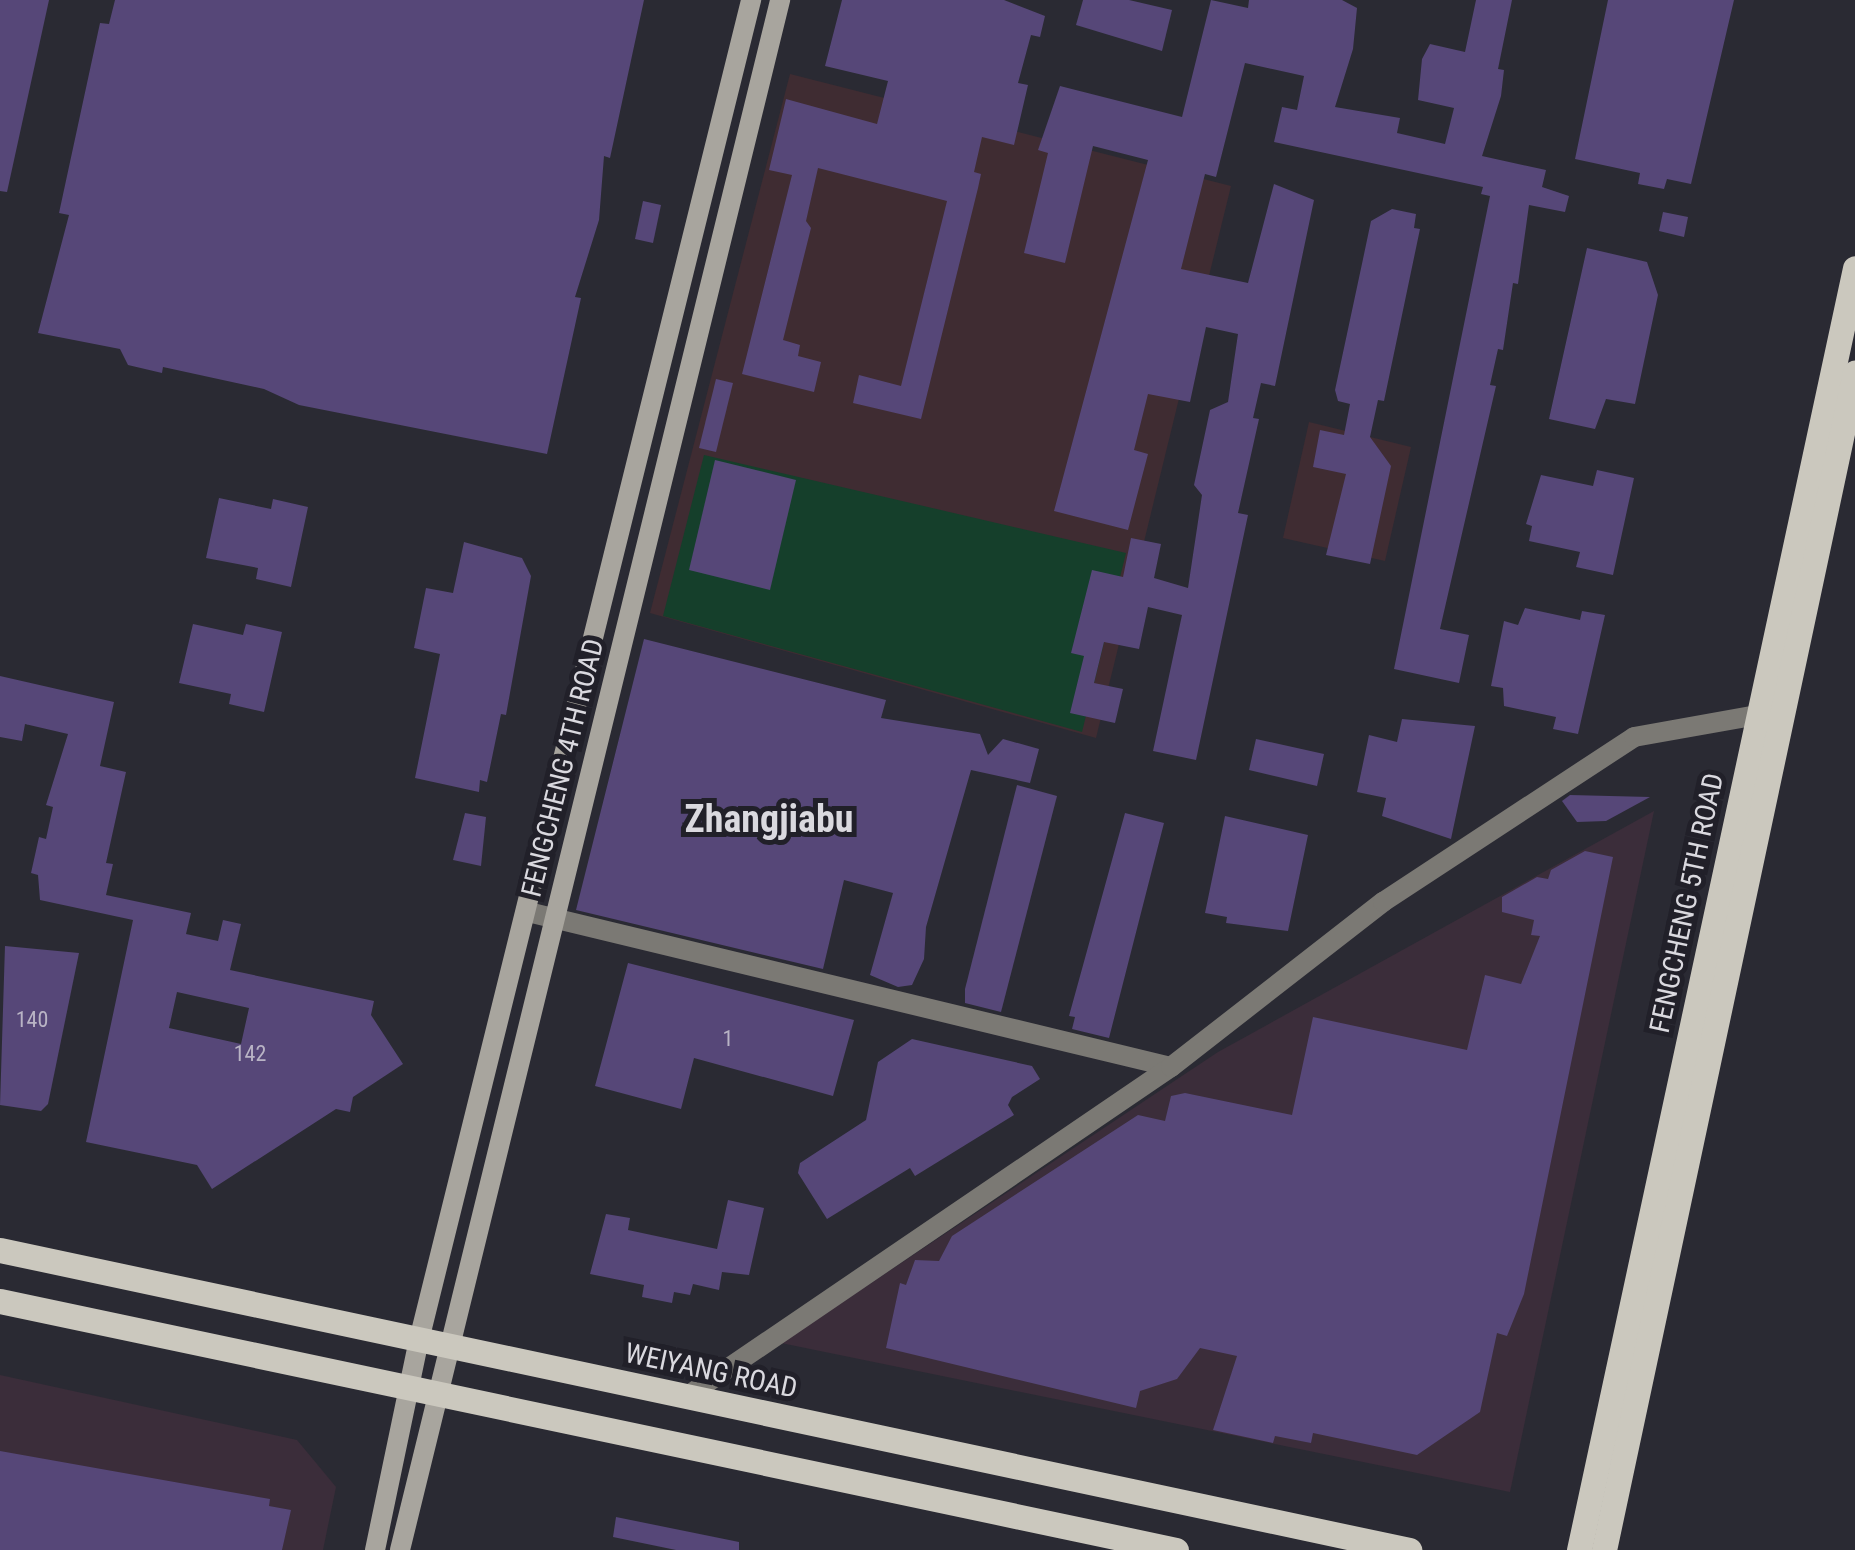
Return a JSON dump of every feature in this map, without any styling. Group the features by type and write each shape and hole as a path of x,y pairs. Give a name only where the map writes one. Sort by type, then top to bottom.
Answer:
{"main road":[{"name":"FENGCHENG 5TH ROAD","path":"1580,1550 1855,268"},
{"name":"FENGCHENG 5TH ROAD","path":"1604,1550 1855,372"},
{"name":"WEIYANG ROAD","path":"0,1250 1410,1550"},
{"path":"0,1301 1176,1550"}],"street":[{"name":"FENGCHENG 4TH ROAD","path":"419,1340 752,0"},
{"name":"FENGCHENG 4TH ROAD","path":"400,1550 425,1388 446,1347 780,0"},
{"path":"686,1396 1171,1067 1382,902 1634,737 1758,715"},
{"path":"528,912 1171,1067"},
{"path":"375,1550 425,1388 419,1340"}],"shaded area":[{"path":"790,74 1231,186 1096,738 650,613"},
{"path":"1309,422 1411,447 1385,561 1283,538"},
{"path":"1654,811 1510,1492 781,1343 1218,1052"},
{"path":"0,1375 297,1440 336,1487 323,1550 0,1550"}],"green space":[{"path":"704,455 1126,553 1082,732 663,616"}],"building":[{"path":"0,0 49,0 7,192 0,191"},
{"path":"115,0 644,0 610,158 604,156 599,220 575,297 581,298 547,454 299,405 264,389 163,367 162,373 128,365 120,349 38,333 69,215 59,213 100,23 109,24"},
{"path":"842,0 1004,0 1045,16 1040,37 1031,35 1018,83 1028,85 1014,145 982,137 974,172 981,174 978,188 921,419 853,403 859,375 901,386 947,201 818,168 806,221 811,228 783,340 800,345 798,356 821,362 814,392 742,374 792,175 769,170 786,99 877,124 888,81 825,66"},
{"path":"1083,0 1129,0 1172,10 1162,51 1076,25"},
{"path":"1211,0 1248,8 1249,0 1342,0 1357,8 1353,49 1335,107 1400,118 1397,133 1445,144 1454,108 1418,100 1422,59 1430,44 1465,52 1476,0 1512,0 1498,69 1504,70 1501,96 1482,156 1546,170 1542,187 1569,196 1565,212 1529,205 1518,284 1513,283 1503,350 1498,349 1490,385 1496,386 1440,629 1469,635 1459,683 1394,669 1490,196 1481,194 1483,187 1274,142 1282,107 1297,110 1304,76 1245,63 1216,177 1205,174 1181,269 1248,283 1274,184 1314,200 1275,386 1261,383 1253,418 1259,419 1238,513 1248,515 1196,760 1153,751 1182,615 1148,607 1139,649 1104,642 1094,683 1123,689 1115,723 1070,713 1084,656 1071,653 1092,570 1123,577 1131,538 1161,544 1154,578 1188,588 1202,495 1194,485 1210,410 1228,402 1238,334 1206,327 1190,402 1148,394 1134,450 1148,454 1128,530 1054,511 1148,160 1093,146 1065,263 1024,253 1048,153 1038,150 1060,86 1182,117"},
{"path":"1608,0 1734,0 1691,184 1667,179 1664,189 1638,184 1640,173 1575,159"},
{"path":"643,201 661,205 653,243 635,239"},
{"path":"1392,209 1416,214 1414,228 1420,229 1384,401 1378,400 1370,437 1391,466 1370,564 1326,555 1346,474 1313,467 1320,430 1344,435 1350,404 1338,401 1335,390 1371,221"},
{"path":"1663,212 1688,217 1684,237 1659,231"},
{"path":"1587,248 1647,262 1658,295 1635,404 1606,399 1595,429 1549,419"},
{"path":"716,379 733,383 716,452 699,448"},
{"path":"715,460 796,480 770,590 689,570"},
{"path":"1597,470 1634,478 1613,575 1576,567 1580,552 1529,541 1532,526 1526,524 1541,475 1593,486"},
{"path":"219,498 271,509 273,499 308,507 291,587 256,579 258,568 206,558"},
{"path":"464,542 522,558 531,576 506,715 501,714 487,782 480,780 479,792 415,778 440,654 414,648 426,588 453,593"},
{"path":"1525,608 1580,620 1582,611 1605,615 1578,734 1553,729 1556,717 1504,706 1503,688 1491,686 1504,621 1518,625"},
{"path":"193,624 243,635 246,624 282,632 264,712 229,704 231,694 179,683"},
{"path":"644,639 886,700 881,718 980,734 988,755 1003,739 1039,749 1030,783 971,770 926,927 924,959 912,985 898,987 870,975 893,893 844,880 823,969 576,910"},
{"path":"0,676 114,702 100,766 126,772 106,863 113,864 106,895 191,913 186,934 218,941 223,920 241,924 230,970 374,1001 371,1015 403,1064 353,1097 350,1112 336,1109 212,1189 197,1165 86,1142 133,920 40,900 38,875 31,873 39,837 46,839 53,807 46,805 68,734 25,724 22,741 0,737","holes":["177,992 249,1008 241,1044 169,1028"]},
{"path":"1402,719 1475,726 1451,839 1382,816 1386,798 1357,792 1369,735 1397,742"},
{"path":"1256,739 1324,754 1317,786 1249,770"},
{"path":"1017,785 1057,796 1001,1012 965,1003 965,989"},
{"path":"1570,795 1650,797 1606,821 1577,822 1562,801"},
{"path":"465,813 486,817 481,866 453,860"},
{"path":"1125,813 1164,823 1109,1038 1072,1029 1075,1017 1069,1016"},
{"path":"1225,816 1308,835 1288,931 1226,923 1227,917 1205,913"},
{"path":"1585,851 1613,857 1524,1294 1507,1336 1497,1333 1480,1412 1417,1455 1313,1433 1311,1443 1275,1436 1273,1443 1213,1430 1237,1356 1200,1348 1177,1379 1140,1391 1136,1408 886,1348 900,1283 906,1285 915,1260 939,1261 952,1236 1138,1115 1165,1121 1171,1096 1185,1093 1292,1115 1313,1017 1467,1050 1485,975 1521,984 1540,936 1531,935 1534,920 1502,912 1502,897 1537,877 1548,879 1551,870"},
{"path":"5,946 79,953 48,1104 41,1111 0,1105"},
{"path":"628,963 854,1020 833,1096 694,1058 681,1109 595,1086"},
{"path":"912,1039 1032,1066 1040,1079 1012,1097 1008,1105 1014,1115 915,1176 910,1168 827,1219 798,1173 800,1163 866,1120 878,1062"},
{"path":"728,1200 764,1208 749,1275 722,1272 719,1290 693,1284 690,1295 674,1292 672,1303 642,1297 644,1285 590,1274 606,1214 630,1218 628,1230 717,1249"},
{"path":"0,1451 270,1499 269,1506 291,1510 282,1550 0,1550"},
{"path":"616,1517 739,1542 739,1550 676,1550 613,1537"}],"district":[{"name":"Zhangjiabu","path":"769,820"}]}
